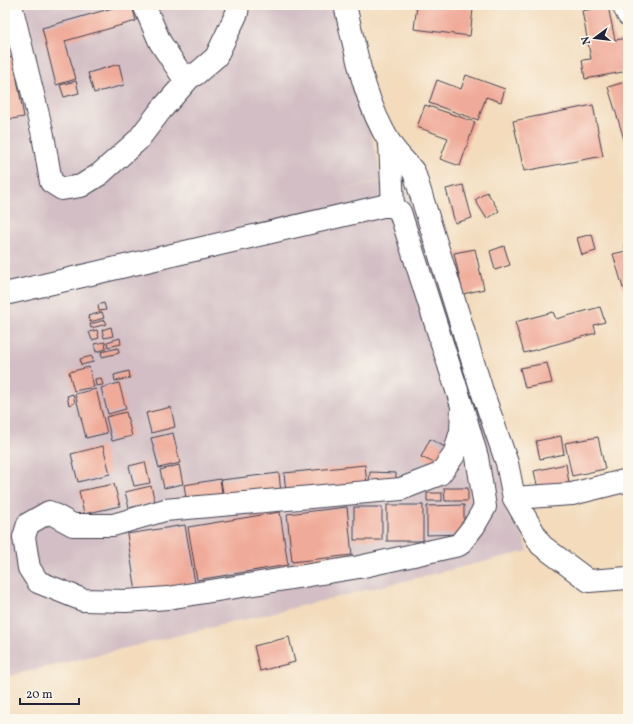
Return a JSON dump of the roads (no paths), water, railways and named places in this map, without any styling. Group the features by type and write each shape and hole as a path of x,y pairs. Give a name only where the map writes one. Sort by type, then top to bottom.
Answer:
{"street":[{"path":"11,5 43,135 52,182 62,189 81,186 106,169 138,140 161,110 192,75"},
{"path":"144,5 160,42 181,74 192,75 195,75 216,57 237,13 238,5"},
{"path":"345,5 360,72 372,107 390,143 414,172 482,391 507,463 514,498 541,545 589,580 628,578"},
{"path":"624,5 628,15"},
{"path":"390,143 393,206"},
{"path":"5,294 383,206 393,206 400,212 462,406 477,457 485,507 474,526 459,545 359,568 168,598 126,601 83,600 38,582 29,568 24,537 28,524 49,512 73,526 113,525 165,510 402,489 440,474 454,455 461,431 462,406"},
{"path":"514,498 572,494 628,480"}]}
